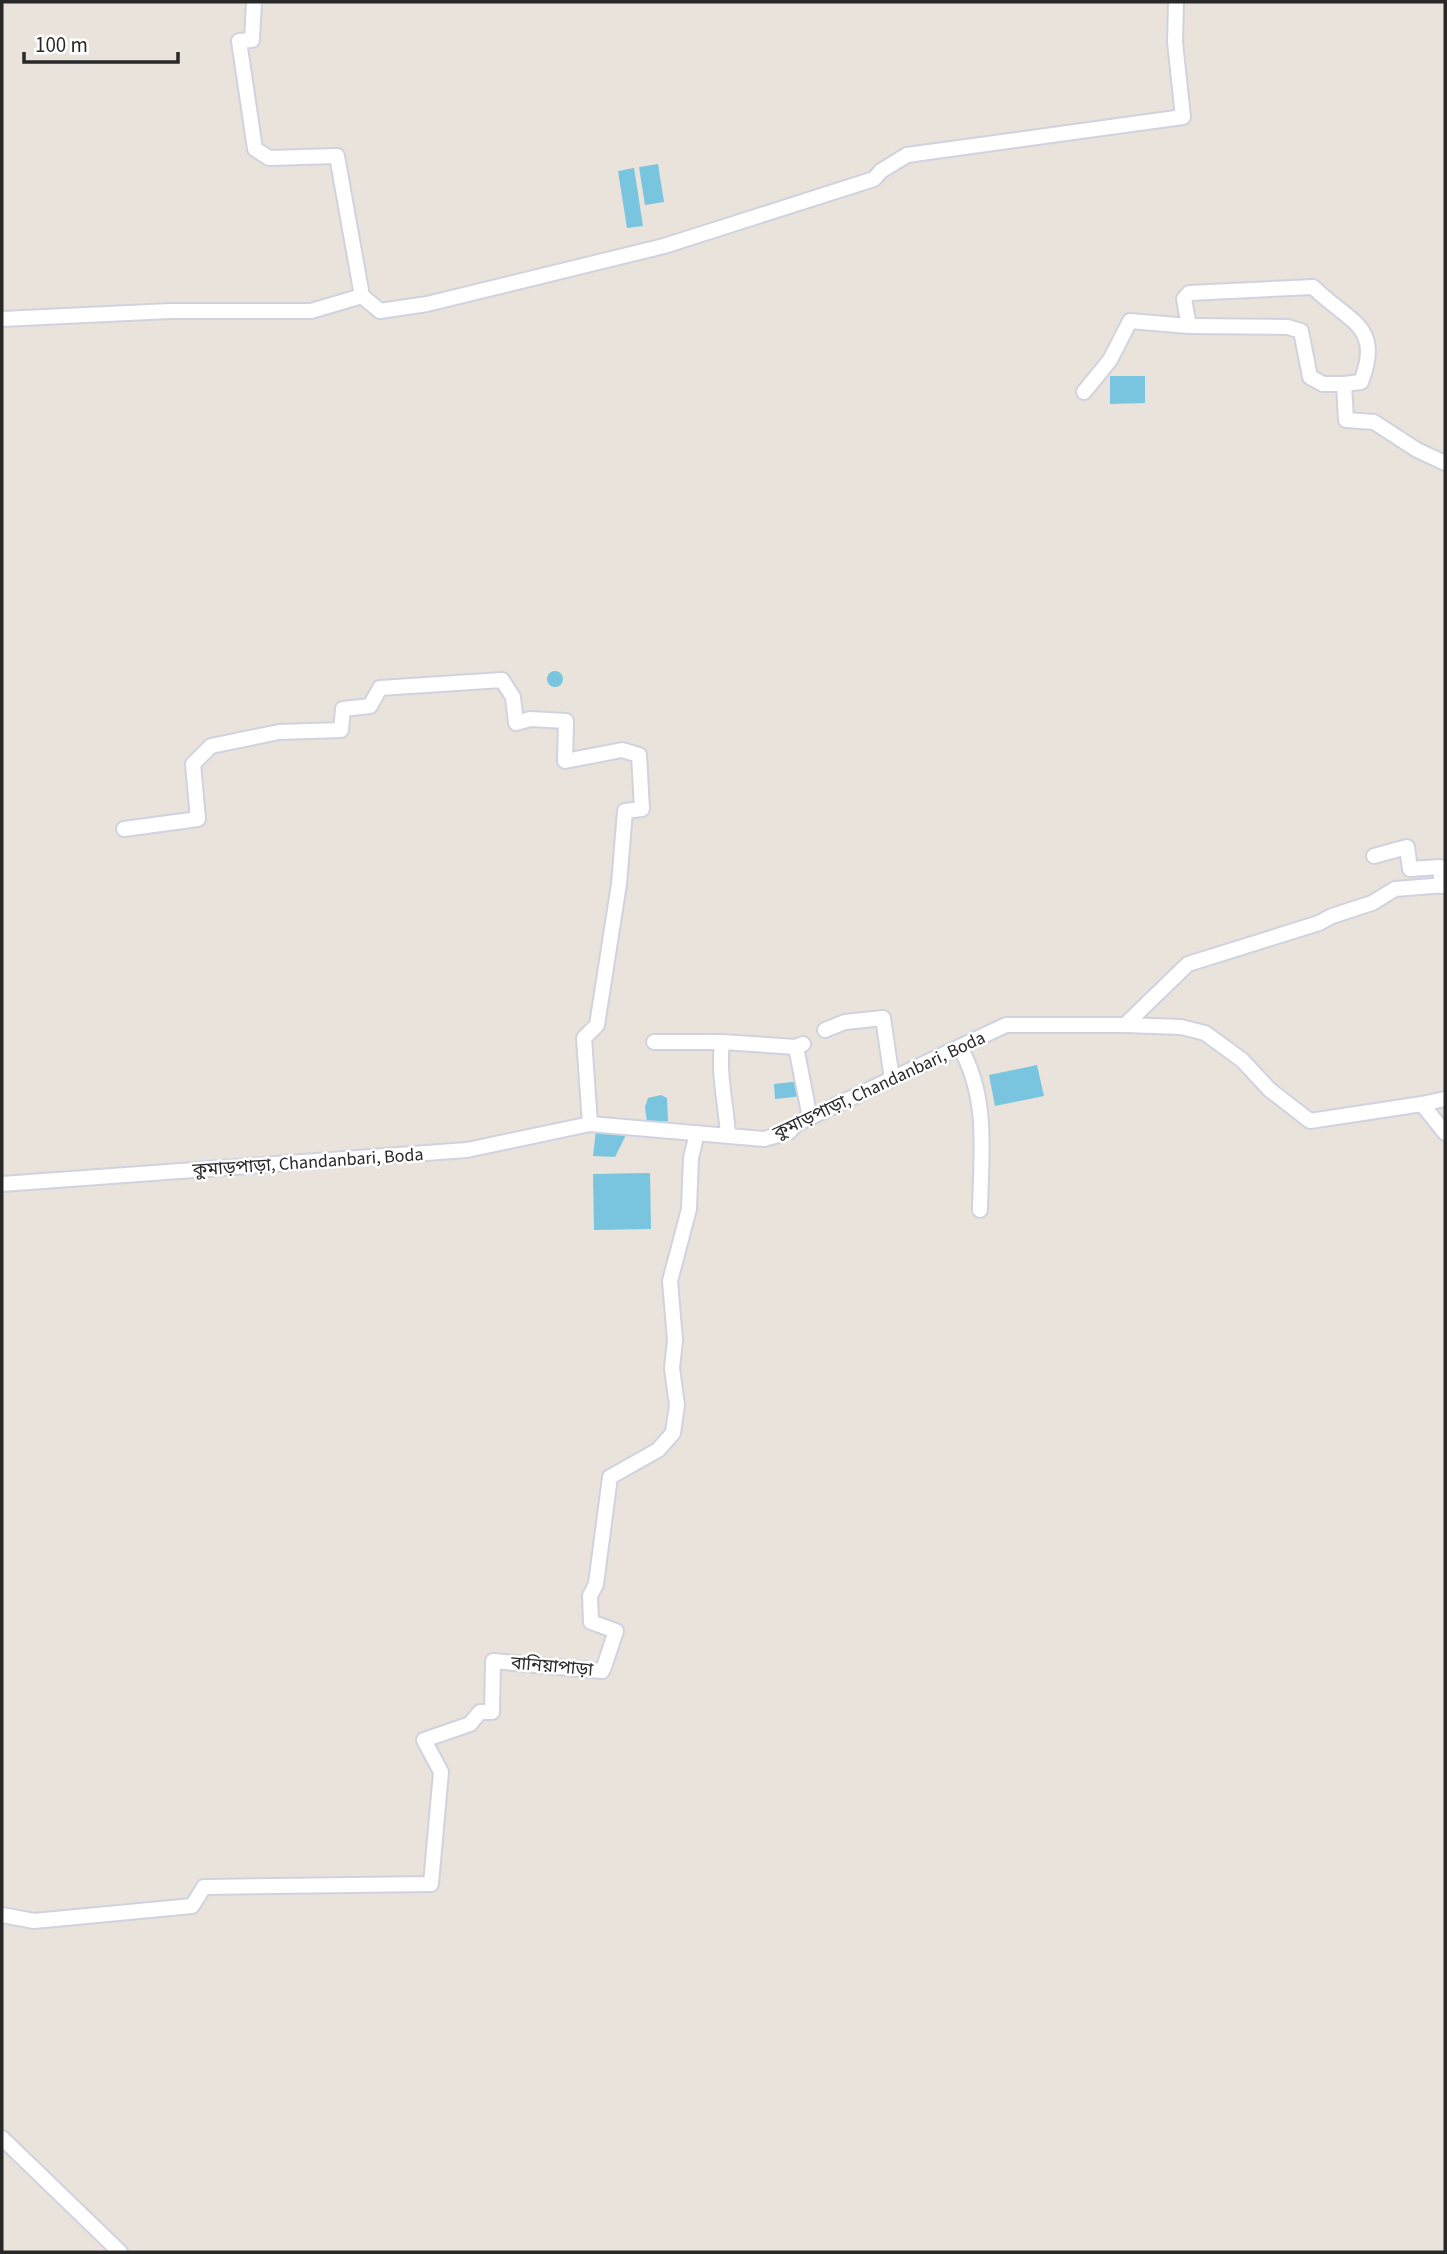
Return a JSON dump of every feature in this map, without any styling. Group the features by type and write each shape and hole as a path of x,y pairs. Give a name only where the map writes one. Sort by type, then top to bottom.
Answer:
{"street":[{"path":"254,2 252,40 239,41 255,149 269,158 337,156 362,296 380,311 427,304 664,246 814,201 874,179 881,170 907,155 1182,117 1175,42 1176,2"},
{"path":"1084,392 1110,360 1130,321 1189,326 1288,327 1301,331 1310,377 1323,384 1362,382 1370,360 1370,341 1363,331 1314,287 1189,293 1184,299 1189,326"},
{"path":"2,319 170,312 311,311 362,296"},
{"path":"1344,384 1346,420 1374,422 1417,450 1445,463"},
{"path":"124,829 198,819 193,764 211,746 279,732 341,730 343,709 370,706 380,688 502,680 513,697 516,723 530,719 566,721 565,761 622,750 639,755 642,809 625,811 619,884 597,1025 584,1038 590,1124"},
{"path":"1125,1025 1188,964 1319,923 1372,903 1395,889 1444,885 1440,867 1410,869 1407,847 1374,856"},
{"path":"825,1030 845,1021 883,1018 892,1079"},
{"name":"কুমাড়পাড়া, Chandanbari, Boda","path":"2,1184 467,1150 590,1124 764,1139 789,1132 810,1118 1006,1026 1125,1025 1181,1027 1205,1033 1242,1059 1274,1093 1310,1121 1445,1099"},
{"path":"654,1042 800,1045 810,1118"},
{"path":"722,1042 719,1068 725,1091 728,1135"},
{"path":"960,1047 975,1077 983,1117 980,1210"},
{"path":"1422,1104 1445,1133"},
{"name":"বানিয়াপাড়া","path":"2,1915 34,1920 192,1906 204,1887 431,1884 441,1772 424,1740 470,1724 480,1712 492,1712 493,1661 602,1671 604,1667 616,1630 591,1622 590,1596 596,1584 610,1477 658,1450 673,1433 677,1405 672,1368 675,1340 670,1281 689,1209 691,1158 697,1133"},
{"path":"2,2138 120,2252"}],"water":[{"path":"658,164 664,202 645,205 639,167"},
{"path":"634,168 643,226 627,228 618,171"},
{"path":"1110,376 1145,376 1145,403 1110,404"},
{"path":"555,671 561,673 561,685 555,687 549,685 547,679 549,673"},
{"path":"1037,1065 1044,1096 995,1106 989,1075"},
{"path":"801,1081 803,1096 775,1099 774,1084"},
{"path":"661,1095 667,1098 668,1121 647,1123 645,1107 648,1098"},
{"path":"596,1130 627,1133 615,1157 593,1156"},
{"path":"650,1173 651,1229 594,1230 593,1174"}]}
